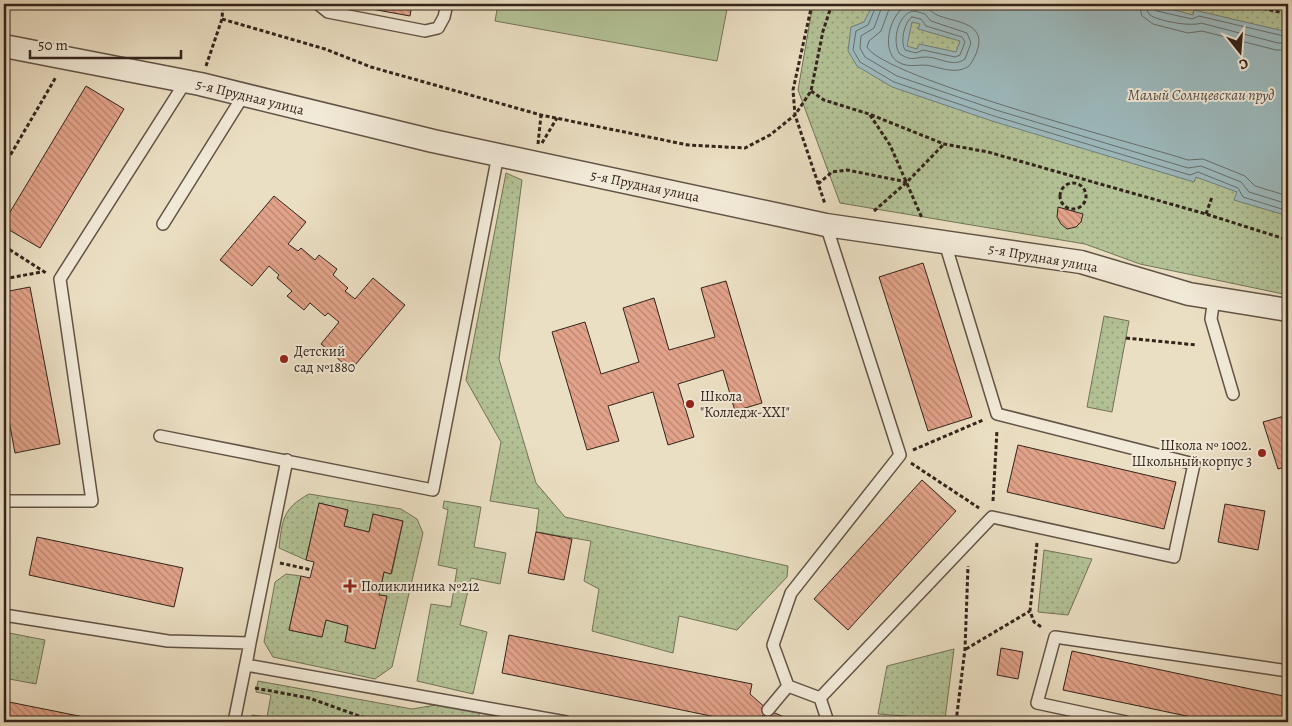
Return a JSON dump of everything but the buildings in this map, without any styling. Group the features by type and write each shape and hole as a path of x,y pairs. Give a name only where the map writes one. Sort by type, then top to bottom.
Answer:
{"street":[{"name":"5-я Прудная улица","path":"4,46 193,83 498,155 829,225 1081,262 1189,294 1288,310"}],"lane":[{"path":"318,4 328,12 425,31 438,28 444,17 447,4"},
{"path":"4,501 92,502 60,278 193,83"},
{"path":"163,224 243,96"},
{"path":"160,436 432,490 498,155"},
{"path":"820,698 788,686 773,645 791,593 900,455 829,225"},
{"path":"820,698 992,517 1174,557 1194,464 997,414 948,253 952,243"},
{"path":"1214,298 1212,319 1233,394"},
{"path":"234,722 287,460"},
{"path":"4,615 168,641 250,643 246,665"},
{"path":"1126,722 1037,703 1055,638 1288,672"},
{"path":"246,665 566,722"},
{"path":"768,710 788,686"},
{"path":"820,698 828,722"}],"path":[{"path":"193,83 222,19 223,4"},
{"path":"812,4 793,90 795,115 818,184 829,225"},
{"path":"222,19 325,49 371,67 541,115 688,145 744,148 770,135 795,115 811,90 823,30 833,4 848,8"},
{"path":"1244,4 1288,14"},
{"path":"4,166 59,72"},
{"path":"811,90 824,100 870,114 944,144 988,152 1206,214 1288,240"},
{"path":"870,114 890,145 925,226"},
{"path":"541,115 537,152 557,118"},
{"path":"867,217 944,144"},
{"path":"818,184 832,172 847,170 906,182"},
{"path":"1077,184 1079,178"},
{"path":"1070,183 1077,184 1084,189 1086,197 1083,204 1076,209 1068,208 1060,198 1062,189 1070,183"},
{"path":"1206,214 1212,198"},
{"path":"4,246 42,272 4,279"},
{"path":"1126,338 1197,345"},
{"path":"900,455 997,414 992,517"},
{"path":"900,455 992,517"},
{"path":"1041,528 1036,550 1030,611 1034,622 1055,638"},
{"path":"956,722 965,649 968,566 963,547"},
{"path":"267,560 312,570"},
{"path":"965,649 1030,611"},
{"path":"254,688 309,698 376,722"}],"green space":[{"path":"498,4 728,4 717,61 495,21"},
{"path":"813,4 1288,4 1288,295 1140,264 1085,244 840,203 798,90"},
{"path":"506,173 522,180 499,359 536,483 565,517 788,566 787,577 737,630 679,616 673,653 592,631 599,589 584,581 591,541 536,532 539,509 490,501 501,442 466,380"},
{"path":"1104,316 1129,321 1112,412 1087,407"},
{"path":"309,494 401,509 417,519 423,533 392,667 375,679 273,657 264,642 275,582 286,574 301,576 289,630 322,637 326,620 348,626 345,642 386,596 379,595 384,572 392,573 403,521 373,514 369,532 344,526 348,510 319,503 306,560 279,548 285,516 294,504"},
{"path":"444,501 481,507 474,547 506,553 500,584 471,578 460,625 487,632 473,694 417,681 431,604 451,607 457,569 438,565 448,510 443,508"},
{"path":"1044,550 1092,559 1068,615 1038,612"},
{"path":"4,632 45,640 36,684 4,678"},
{"path":"954,649 945,719 878,714 887,666"},
{"path":"258,681 412,709 442,704 480,711 477,722 252,722 252,715 267,717 271,695 256,692"}],"water":[{"name":"Малый Солнцевскаи пруд","path":"873,4 1152,4 1193,15 1194,10 1288,32 1288,216 1234,200 1237,192 1196,177 1194,182 992,121 892,87 857,66 848,51 851,27 864,22","holes":["912,22 920,24 918,29 960,41 956,52 919,44 917,49 907,46"]}],"place":[{"name":"Детский сад №1880","path":"284,359"},
{"name":"Школа \"Колледж-XXI\"","path":"690,404"},
{"name":"Школа № 1002. Школьный корпус 3","path":"1262,453"},
{"name":"Поликлиника №212","path":"350,586"}]}
